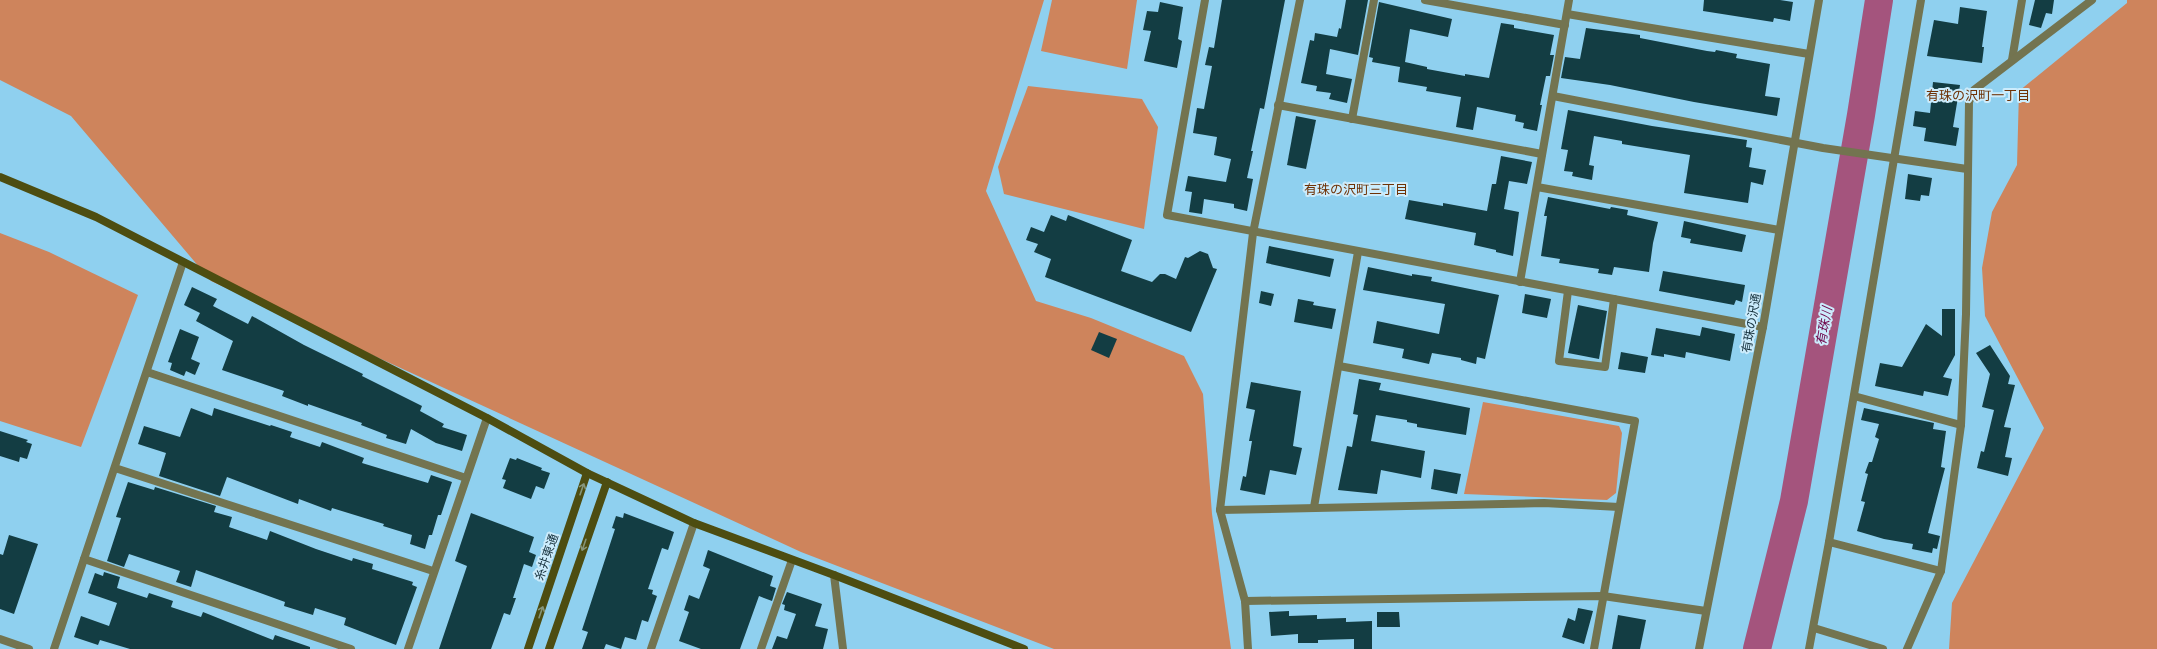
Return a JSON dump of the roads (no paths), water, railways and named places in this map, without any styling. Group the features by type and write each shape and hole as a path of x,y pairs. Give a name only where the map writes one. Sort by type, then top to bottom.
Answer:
{"street":[{"path":"1205,0 1167,215 1253,233 1763,327"},
{"path":"1248,649 1245,601 1220,510 1253,233 1300,0"},
{"path":"1352,119 1374,0"},
{"path":"1425,0 1565,25"},
{"path":"1520,282 1569,0"},
{"name":"有珠の沢通","path":"1699,649 1763,327 1819,0"},
{"path":"1809,649 1830,542 1921,0"},
{"path":"2012,60 2022,0"},
{"path":"1906,649 1941,571 1961,424 1966,314 1969,102 1974,90 2092,0"},
{"path":"1567,14 1809,54"},
{"path":"1553,96 1794,141 1823,148 1967,169"},
{"path":"1278,105 1542,154"},
{"path":"0,177 96,217 487,418 587,473 694,523 834,575 1024,649"},
{"path":"1537,187 1779,230"},
{"path":"1314,507 1358,252"},
{"path":"54,649 183,262"},
{"path":"1568,291 1559,361 1605,367 1614,299"},
{"path":"1339,366 1635,421 1594,649"},
{"path":"147,372 466,478"},
{"path":"1854,396 1961,424"},
{"path":"408,649 433,571 487,418"},
{"path":"115,468 433,571"},
{"name":"糸井東通","path":"528,649 587,473"},
{"path":"549,649 607,482"},
{"path":"1220,510 1544,503 1619,507"},
{"path":"651,649 694,523"},
{"path":"1830,542 1941,571"},
{"path":"84,559 351,649"},
{"path":"761,649 792,560"},
{"path":"834,575 843,649"},
{"path":"1245,601 1603,596 1706,611"},
{"path":"1814,628 1883,649"},
{"path":"0,639 28,649"}],"waterway":[{"name":"有珠川","path":"1757,649 1794,501 1861,115 1879,0"}],"district":[{"name":"有珠の沢町一丁目","path":"1978,95"},
{"name":"有珠の沢町三丁目","path":"1356,189"}]}
